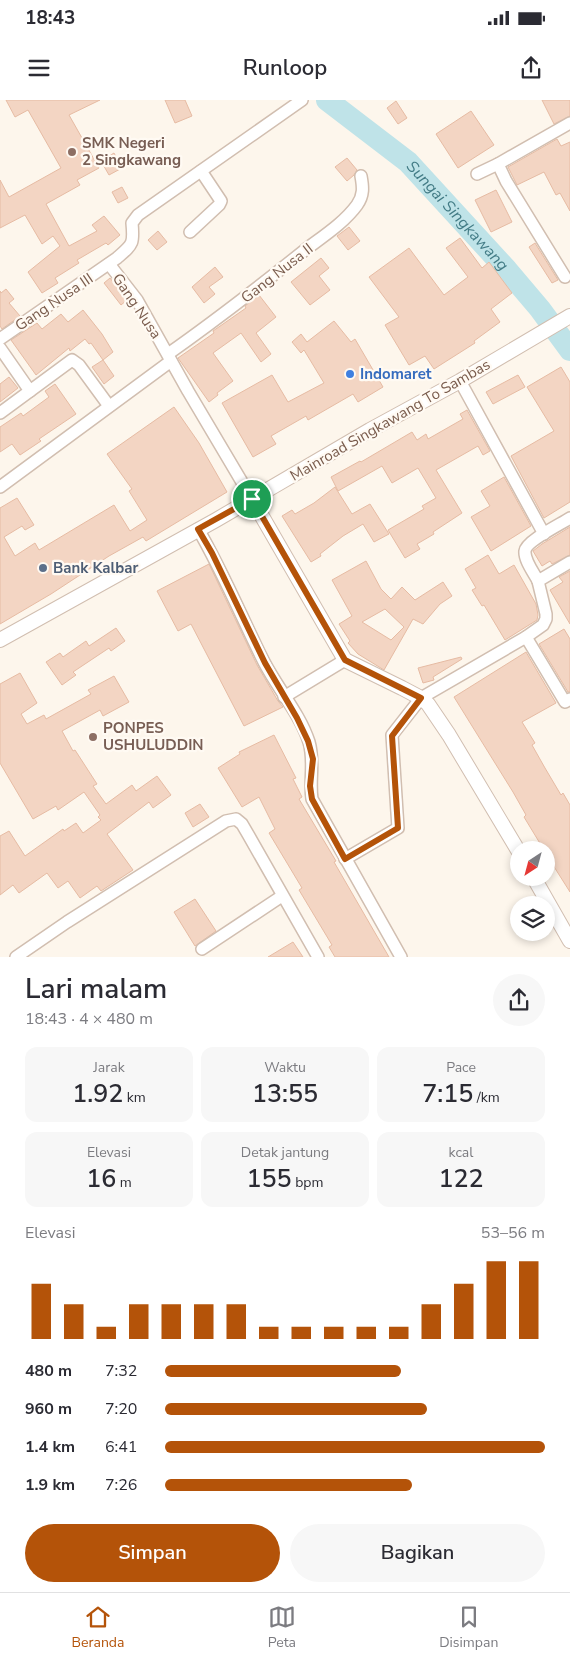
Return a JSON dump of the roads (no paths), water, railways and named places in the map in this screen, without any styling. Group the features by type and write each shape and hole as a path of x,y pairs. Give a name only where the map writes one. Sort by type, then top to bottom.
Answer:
{"street":[{"name":"Gang Nusa","path":"252,499 137,300 109,264 125,252 133,241 133,219 302,100"},
{"path":"477,174 570,123"},
{"path":"498,164 506,181 565,277"},
{"path":"190,232 221,201 200,171"},
{"name":"Gang Nusa II","path":"0,487 109,406 344,219 356,206 361,197 364,189 361,176"},
{"name":"Gang Nusa III","path":"0,339 109,264"},
{"name":"Mainroad Singkawang To Sambas","path":"0,640 460,381 570,316"},
{"path":"0,348 30,391"},
{"path":"0,413 72,360 79,365 109,406"},
{"path":"460,381 544,534"},
{"path":"252,499 345,660 421,698 433,711 449,735 512,841"},
{"path":"345,859 398,828 392,736 421,698 526,637 543,625 546,619 545,604 538,581 524,553 528,545 570,518"},
{"path":"198,529 212,553 265,663 308,741 313,759 310,786 312,799 401,957"},
{"path":"538,581 570,562"},
{"path":"526,637 568,704"},
{"path":"284,696 345,660"},
{"path":"16,957 67,922 231,819 236,819 242,824 318,957"},
{"path":"539,886 570,941"},
{"path":"202,949 282,896"}],"waterway":[{"name":"Sungai Singkawang","path":"327,100 408,162 507,270 540,309 570,350"}],"place":[{"name":"SMK Negeri 2 Singkawang","path":"72,152"},
{"name":"Indomaret","path":"350,374"},
{"name":"Bank Kalbar","path":"43,568"},
{"name":"PONPES USHULUDDIN","path":"93,737"}]}
